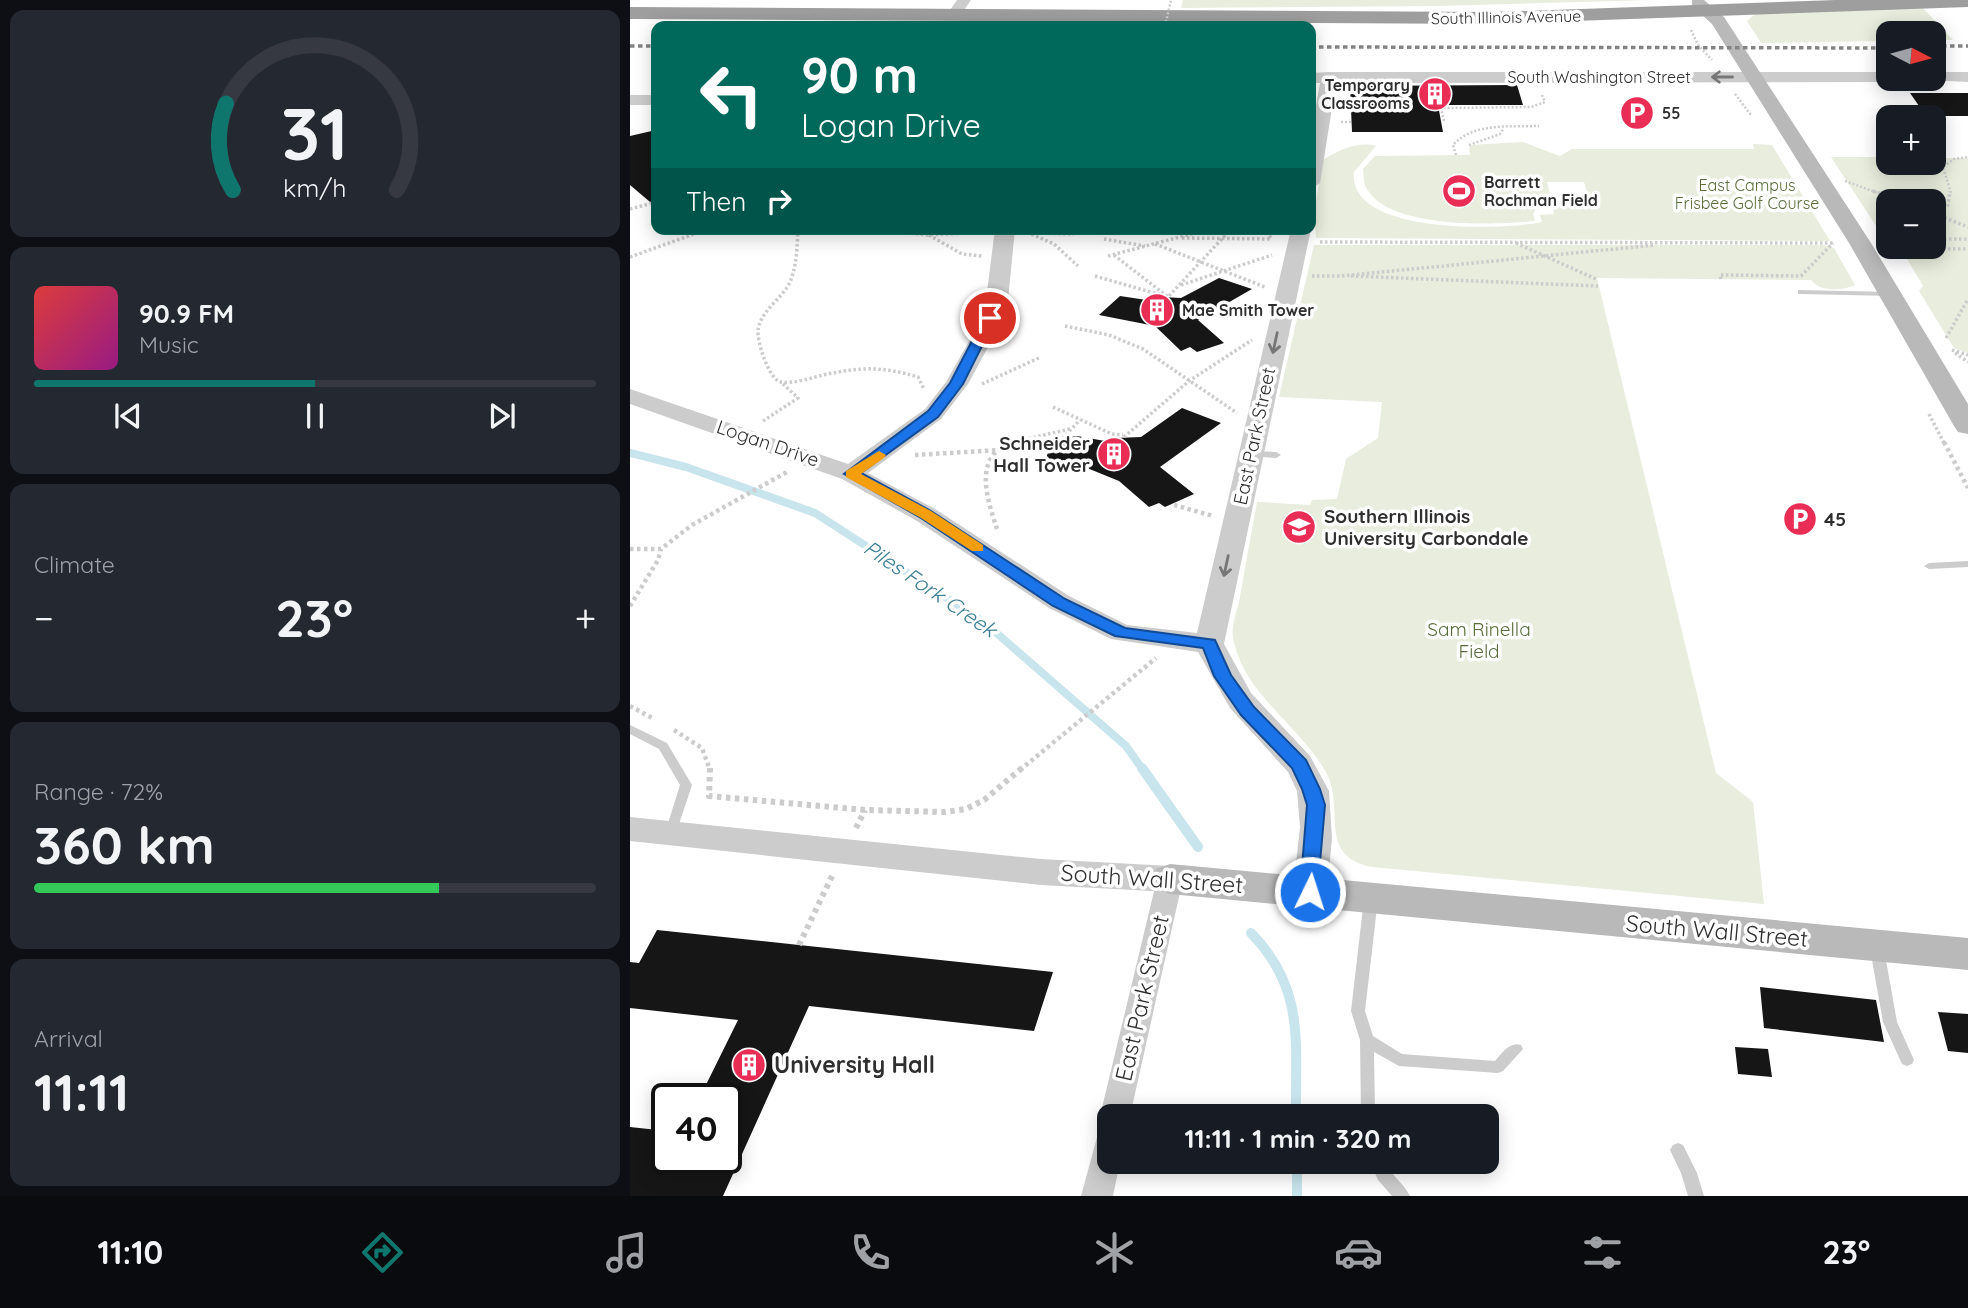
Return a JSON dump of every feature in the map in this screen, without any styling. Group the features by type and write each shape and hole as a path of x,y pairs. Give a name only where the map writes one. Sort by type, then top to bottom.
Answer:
{"highway":[{"path":"998,0 1018,6 1098,15"},
{"name":"South Illinois Avenue","path":"1703,7 1754,0"},
{"name":"South Illinois Avenue","path":"630,13 949,7 1098,15 1492,18 1703,7 1968,1"}],"main road":[{"path":"1703,7 1718,21 1743,84 1815,172 1891,294 1968,426"},
{"name":"South Wall Street","path":"1170,879 1968,954"}],"street":[{"path":"1316,138 1329,77"},
{"name":"South Washington Street","path":"1316,78 1692,77 1743,84 1876,78"},
{"path":"1946,77 1968,77"},
{"path":"630,100 651,100"},
{"path":"851,474 933,414 956,384 983,336 997,300 1005,235"},
{"name":"East Park Street","path":"1209,643 1251,454 1281,283 1308,236"},
{"name":"Logan Drive","path":"630,396 851,474 926,514 1059,602 1121,633 1209,643"},
{"path":"1209,643 1223,676 1247,711 1299,765 1311,789 1316,805 1310,892"},
{"name":"South Wall Street","path":"630,829 1041,872 1170,879"},
{"name":"East Park Street","path":"1118,1104 1170,879"},
{"path":"1097,1196 1102,1174"}],"lane":[{"path":"1148,21 1167,14"},
{"path":"1801,292 1891,294"},
{"path":"1251,454 1276,455"},
{"path":"1928,566 1968,564"},
{"path":"630,729 663,746 686,786 671,833"},
{"path":"1368,1104 1367,1040 1358,1011 1371,898"},
{"path":"1876,946 1890,1022 1907,1059"},
{"path":"1367,1040 1399,1060 1449,1065 1498,1067 1516,1049"},
{"path":"1678,1150 1696,1196"},
{"path":"1384,1174 1402,1196"}],"path":[{"path":"1697,42 1703,50"},
{"path":"1743,84 1754,120"},
{"path":"1444,121 1441,108 1531,107"},
{"path":"1455,155 1453,145 1457,138 1504,127 1539,126"},
{"path":"1469,145 1500,134 1504,127"},
{"path":"1946,206 1951,193 1943,167 1954,159 1968,157"},
{"path":"1844,181 1876,192"},
{"path":"630,209 651,203"},
{"path":"1946,219 1968,227"},
{"path":"630,257 691,235"},
{"path":"763,421 797,398 773,378 758,338 758,328 766,311 789,284 796,263 798,235"},
{"path":"928,235 962,254 988,256"},
{"path":"1034,235 1054,244 1077,266"},
{"path":"1108,256 1187,235"},
{"path":"1095,276 1168,297 1226,235"},
{"path":"1176,238 1273,239 1269,235"},
{"path":"1308,236 1515,242 1833,243 1801,276 1736,278 1720,275 1721,279"},
{"path":"1104,239 1147,246"},
{"path":"1946,239 1968,239"},
{"path":"1515,242 1598,280"},
{"path":"1155,244 1224,270 1281,283 1666,242"},
{"path":"1946,249 1968,249"},
{"path":"1177,287 1276,254"},
{"path":"1114,255 1162,295"},
{"path":"1342,276 1598,286"},
{"path":"1946,338 1968,299"},
{"path":"1065,326 1109,335 1143,349 1236,412 1241,420"},
{"path":"1053,407 1112,434 1124,436 1189,381 1261,334"},
{"path":"1968,355 1953,351 1968,362"},
{"path":"974,387 1041,357"},
{"path":"780,382 887,368 918,377 926,394"},
{"path":"1059,442 1080,420"},
{"path":"997,529 986,503 985,481 988,467 1001,448 1035,436 1070,429"},
{"path":"912,456 1001,448 1050,447"},
{"path":"630,606 658,560 661,550 692,525 733,500 794,469"},
{"path":"1174,505 1191,512 1218,517"},
{"path":"630,549 661,550"},
{"path":"630,706 696,743 709,756 712,771 709,796 865,810 966,809 984,800 1157,656"},
{"path":"853,835 865,810"},
{"path":"799,945 835,870"}],"green space":[{"path":"1183,0 1652,0 1440,6 1181,8"},
{"path":"1920,5 1935,21 1876,21 1876,41 1761,43 1747,21 1755,14"},
{"name":"East Campus Frisbee Golf Course","path":"1523,142 1560,156 1572,149 1754,149 1753,144 1772,145 1830,241 1316,238 1316,200 1323,160 1342,150 1363,145 1376,146 1354,172 1359,193 1375,208 1401,218 1432,224 1496,227 1542,222 1540,215 1554,214 1553,207 1537,207 1533,214 1535,221 1494,223 1417,217 1394,210 1376,200 1364,183 1363,169 1375,156 1470,155 1469,145","holes":["1547,182 1584,182 1591,206 1553,207"]},
{"name":"East Campus Frisbee Golf Course","path":"1831,157 1876,157 1876,175 1946,175 1946,158 1968,158 1968,353 1954,348 1919,291 1923,286 1907,259 1946,259 1946,189 1876,189 1876,226"},
{"name":"Sam Rinella Field","path":"1314,245 1824,245 1834,248 1855,285 1832,289 1820,287 1811,280 1597,278 1716,773 1753,802 1764,904 1372,867 1355,861 1344,853 1338,842 1334,801 1326,772 1315,755 1248,676 1233,638 1233,625 1257,502 1310,505 1312,500 1337,499 1346,459 1378,438 1382,402 1279,397"}],"building":[{"path":"1517,85 1523,105 1438,105 1443,132 1352,132 1350,86"},
{"path":"1910,93 1968,93 1968,116 1946,116 1946,105 1918,105"},
{"path":"651,131 651,203 630,185 630,136"},
{"name":"Mae Smith Tower","path":"1219,278 1252,289 1198,320 1224,343 1197,352 1190,347 1181,351 1155,326 1099,315 1120,296 1160,302 1162,297 1181,298"},
{"name":"Schneider Hall Tower","path":"1182,408 1221,423 1160,467 1194,494 1165,507 1159,503 1149,507 1119,481 1087,468 1045,460 1053,441 1065,442 1069,437 1077,436 1116,443 1116,438 1141,437"},
{"name":"University Hall","path":"657,930 1053,972 1034,1031 809,1006 742,1154 742,1083 707,1083 738,1020 630,1008 630,962 639,963"},
{"path":"1760,987 1876,1000 1884,1042 1764,1028"},
{"path":"1938,1012 1968,1014 1968,1053 1948,1051"},
{"path":"1735,1047 1768,1049 1772,1077 1738,1074"},
{"name":"University Hall","path":"630,1127 651,1129 651,1174 733,1174 723,1196 630,1196"}],"waterway":[{"name":"Piles Fork Creek","path":"630,453 686,467 815,513 984,622 1126,746 1143,770"},
{"name":"Piles Fork Creek","path":"1142,768 1198,847"},
{"name":"Piles Fork Creek","path":"1251,933 1269,954 1289,997 1296,1041 1296,1104"},
{"name":"Piles Fork Creek","path":"1297,1174 1297,1196"}],"railway":[{"path":"630,46 651,46"},
{"path":"1946,46 1968,46"},
{"path":"1316,47 1876,48"}],"slow traffic":[{"path":"879,455 851,474 926,514 977,548"}],"place":[{"name":"Temporary Classrooms","path":"1435,94"},
{"name":"55","path":"1637,113"},
{"name":"Barrett Rochman Field","path":"1459,191"},
{"name":"Mae Smith Tower","path":"1157,310"},
{"name":"Schneider Hall Tower","path":"1114,454"},
{"name":"45","path":"1800,519"},
{"name":"Southern Illinois University Carbondale","path":"1299,527"},
{"name":"University Hall","path":"749,1065"}],"route":[{"path":"990,318 956,384 933,414 851,474 926,514 1059,602 1121,633 1209,643 1223,676 1247,711 1279,740 1299,765 1311,789 1316,805 1310,892"}]}
